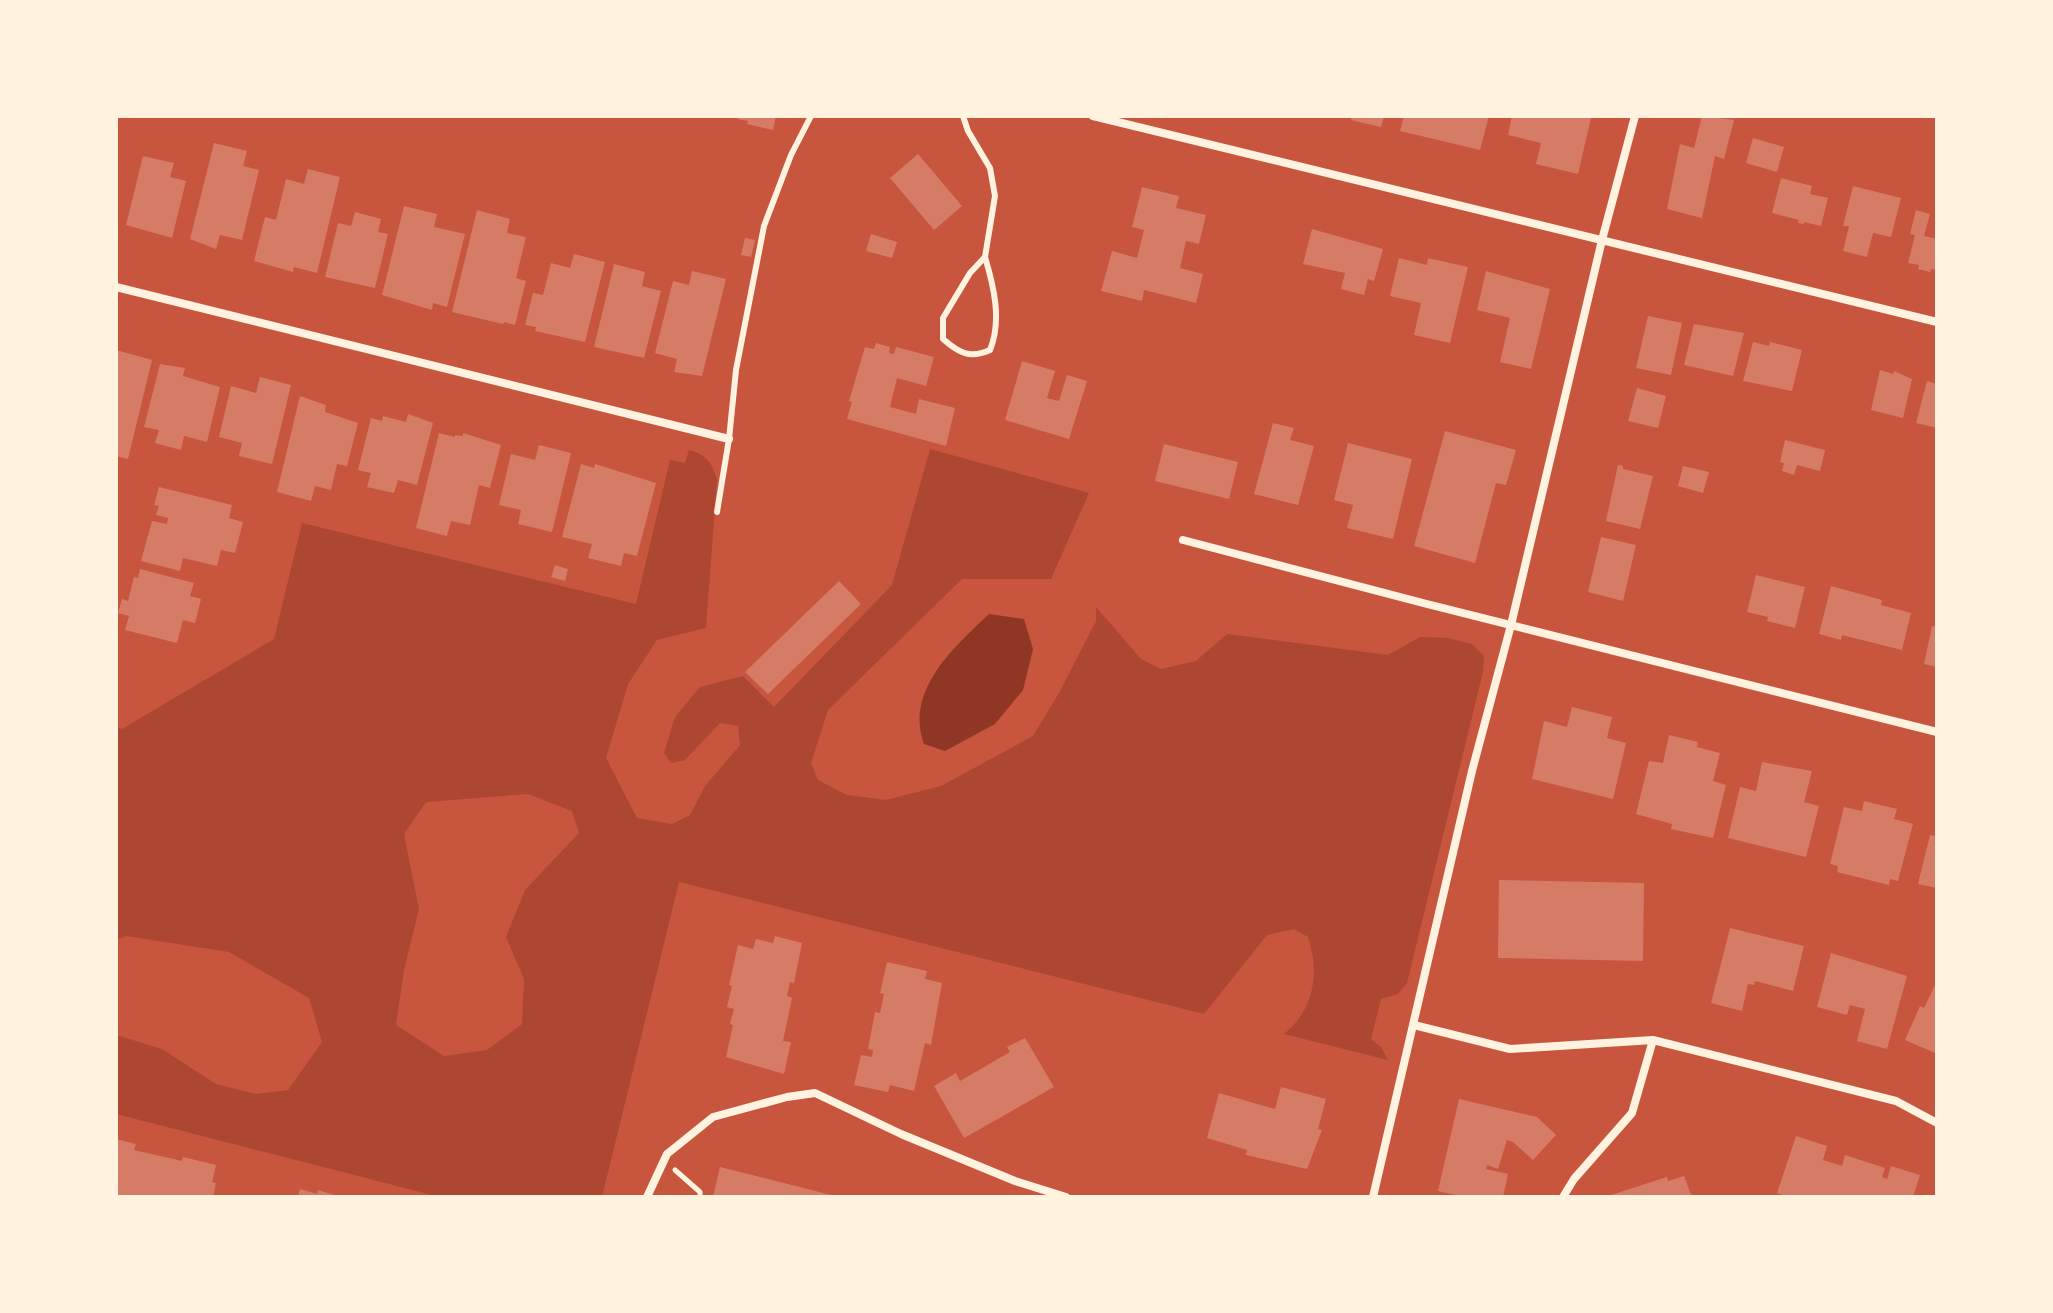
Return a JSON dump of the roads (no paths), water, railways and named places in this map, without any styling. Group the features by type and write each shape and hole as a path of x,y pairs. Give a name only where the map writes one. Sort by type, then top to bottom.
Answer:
{"street":[{"path":"1093,116 1937,322"},
{"path":"1373,1197 1472,771 1511,625 1602,240 1635,116"},
{"path":"116,287 729,439"},
{"path":"1183,540 1937,732"},
{"path":"1414,1025 1510,1049 1653,1040 1896,1101 1937,1123"},
{"path":"1563,1197 1574,1179 1632,1113 1653,1040"},
{"path":"647,1197 667,1154 713,1117 787,1097 815,1093 901,1134 1015,1181 1066,1197"}],"lane":[{"path":"717,512 736,370 764,226 791,155 811,116"},
{"path":"963,116 968,131 990,168 995,196 985,257 970,273 943,318 943,339 955,350 977,356 990,350 997,332 992,278 985,257"}]}
